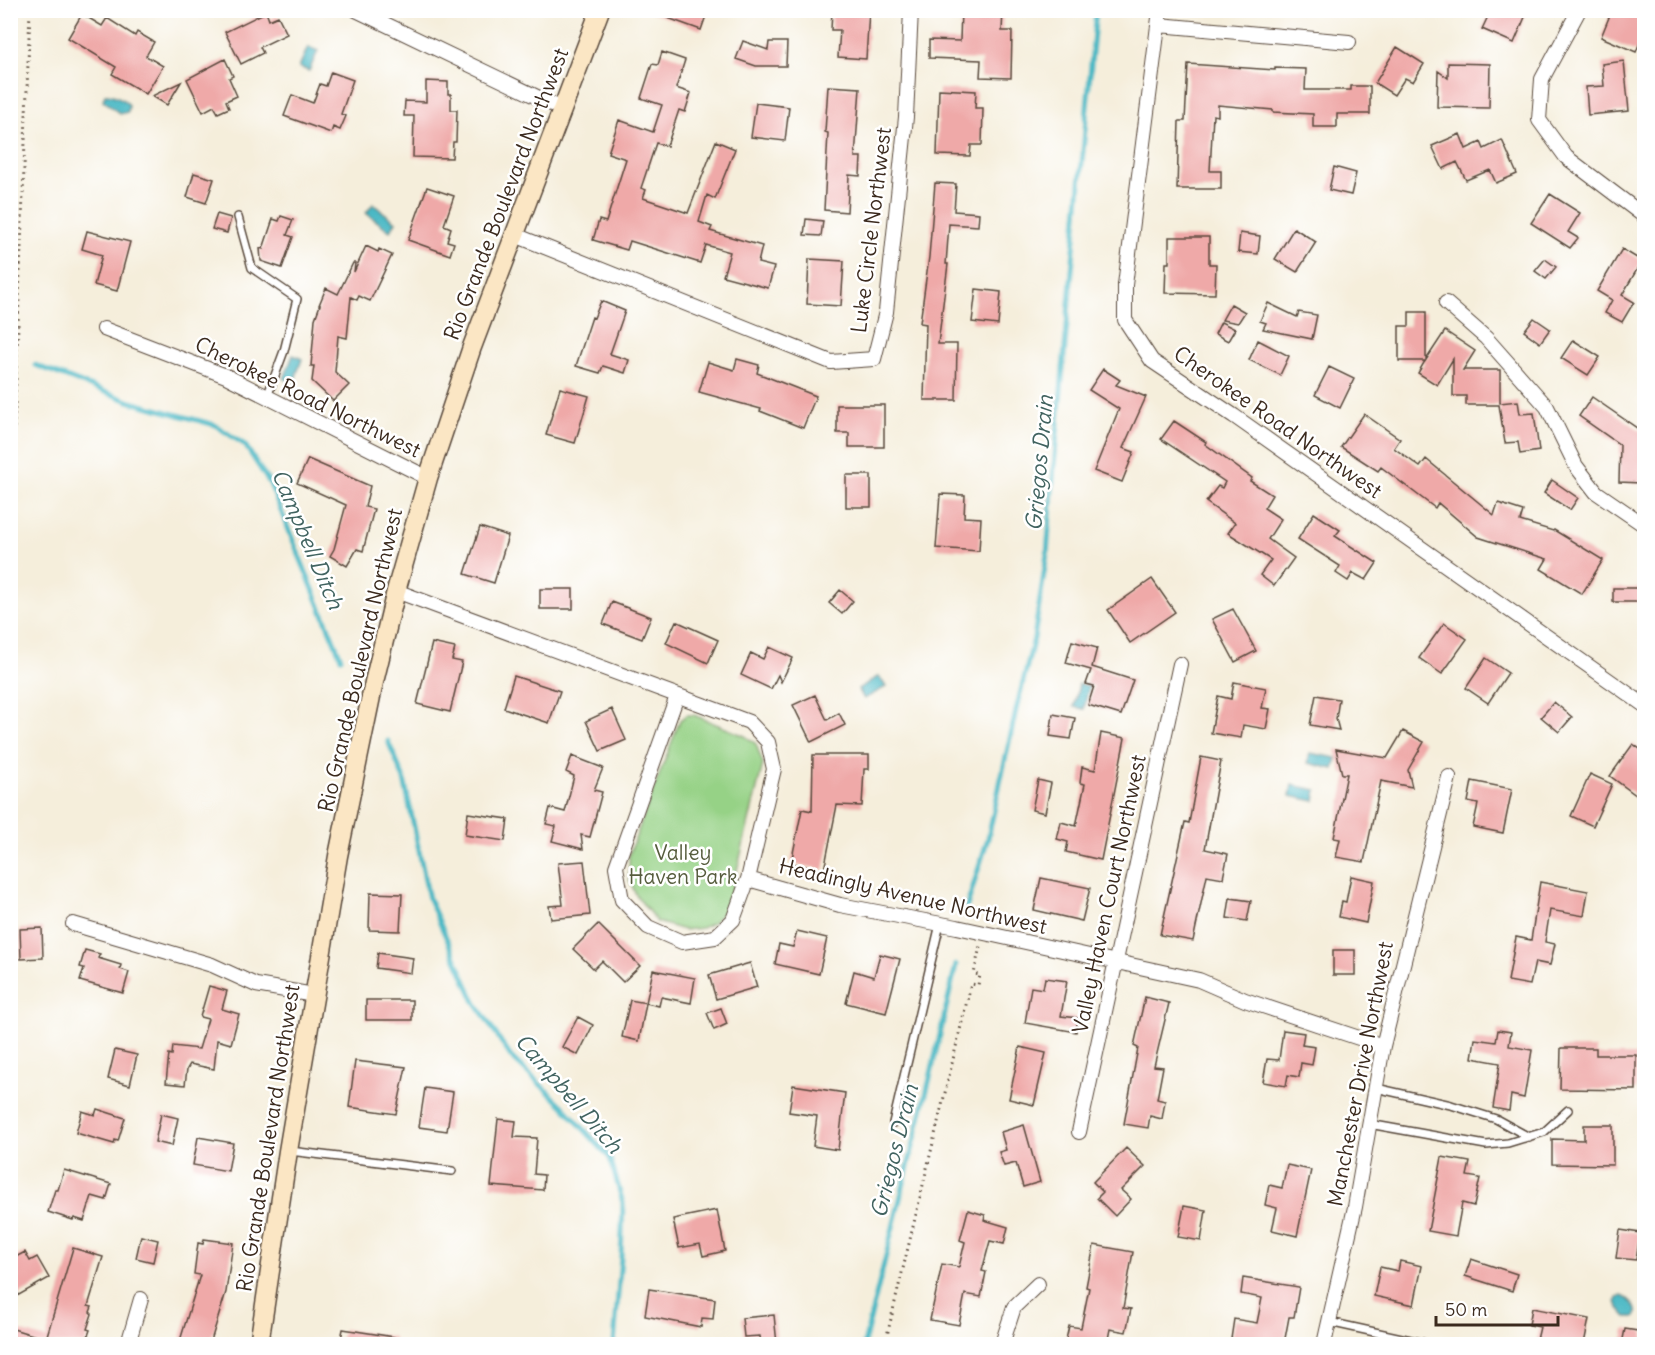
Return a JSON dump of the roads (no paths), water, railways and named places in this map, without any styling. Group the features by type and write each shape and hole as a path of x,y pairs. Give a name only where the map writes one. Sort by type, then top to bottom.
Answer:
{"main road":[{"name":"Rio Grande Boulevard Northwest","path":"259,1344 288,1151 338,856 374,682 396,591 428,478 472,347 600,10"}],"street":[{"path":"356,10 562,109"},
{"name":"Luke Circle Northwest","path":"515,235 831,362 874,358 886,312 906,117 911,10"},
{"name":"Cherokee Road Northwest","path":"1160,10 1125,285 1125,320 1152,361 1644,705"},
{"path":"1579,10 1542,79 1539,120 1566,158 1644,216"},
{"path":"1159,25 1349,42"},
{"path":"1446,303 1486,338 1547,407 1576,466 1596,492 1644,525"},
{"name":"Cherokee Road Northwest","path":"104,329 226,376 428,478"},
{"name":"Headingly Avenue Northwest","path":"396,591 749,722 768,742 774,769 748,879 840,905 983,933 1198,980 1245,1000 1383,1046"},
{"name":"Valley Haven Court Northwest","path":"1079,1132 1180,664"},
{"path":"677,696 616,867 622,900 648,927 682,942 716,937 733,920 748,879"},
{"name":"Manchester Drive Northwest","path":"1324,1344 1355,1207 1383,1046 1449,777"},
{"path":"73,924 212,965 256,985 314,995"},
{"path":"1002,1344 1014,1307 1038,1284"},
{"path":"128,1344 141,1299"}],"lane":[{"path":"238,217 252,268 297,299 284,351 267,397"},
{"path":"893,1123 940,924"},
{"path":"1376,1088 1451,1105 1496,1119 1529,1137"},
{"path":"1370,1124 1486,1145 1508,1143 1544,1132 1568,1110"},
{"path":"288,1151 452,1172"},
{"path":"1329,1322 1429,1344"}],"water":[{"path":"308,47 318,51 309,71 299,67"},
{"path":"105,94 114,95 124,101 129,105 128,112 120,114 103,100"},
{"path":"373,204 396,222 390,231 366,213"},
{"path":"293,355 302,359 294,382 284,379"},
{"path":"879,676 886,687 864,699 858,689"},
{"path":"1079,684 1089,686 1084,709 1074,707"},
{"path":"1310,753 1337,758 1334,769 1308,763"},
{"path":"1292,785 1317,790 1315,801 1290,796"},
{"path":"1622,1296 1633,1305 1636,1311 1635,1317 1627,1317 1618,1306 1618,1298"}],"waterway":[{"path":"10,183 16,10"},
{"name":"Griegos Drain","path":"966,909 988,838 1034,638 1047,554 1096,10"},
{"name":"Campbell Ditch","path":"35,365 131,402 215,425 245,445 270,484 341,658"},
{"name":"Campbell Ditch","path":"388,741 404,779 429,899 475,1002 511,1057 563,1106 610,1158 623,1203 614,1344"},
{"name":"Griegos Drain","path":"864,1344 956,965"}],"park label":[{"name":"Valley Haven Park","path":"683,864"}]}
